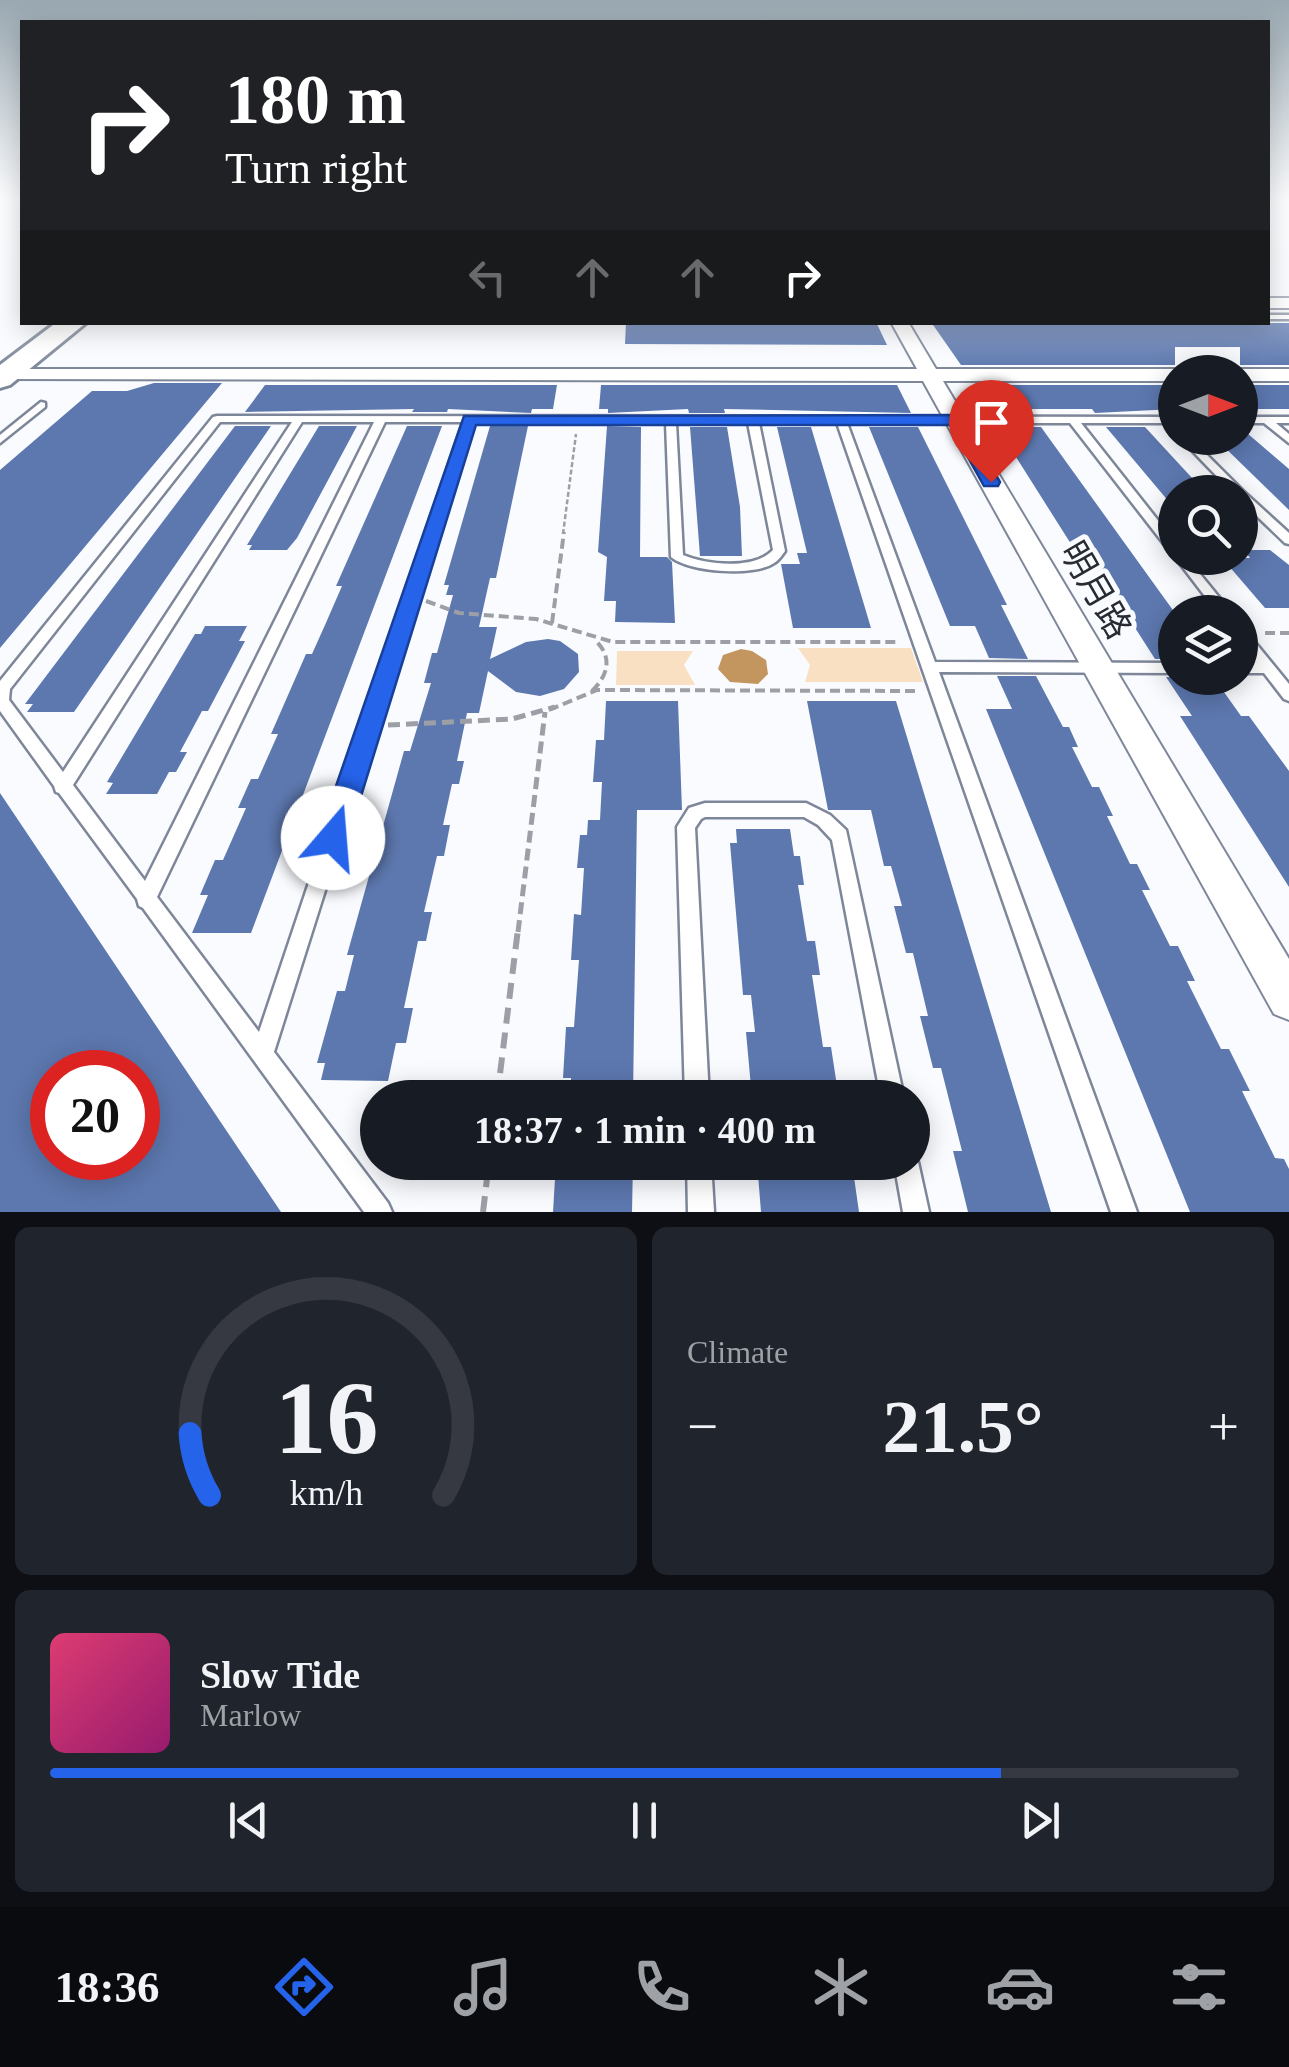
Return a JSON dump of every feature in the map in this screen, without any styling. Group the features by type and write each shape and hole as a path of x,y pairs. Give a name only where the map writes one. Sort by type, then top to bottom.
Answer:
{"main road":[{"path":"2,368 34,325"},
{"path":"2,368 69,325"}],"street":[{"name":"明月路","path":"901,325 1289,999"},
{"path":"2,368 1158,374"},
{"path":"1258,374 1289,374"}],"lane":[{"path":"0,440 41,404"},
{"path":"378,1212 0,701 3,688 217,419 1158,422"},
{"path":"62,787 299,419"},
{"path":"146,900 381,419"},
{"path":"262,1056 470,420"},
{"path":"671,420 678,556 684,563 711,565 759,564 770,561 779,551 753,420"},
{"path":"840,420 1124,1212"},
{"path":"1073,420 1158,528"},
{"path":"1258,420 1289,420"},
{"path":"1267,420 1289,440"},
{"path":"1202,455 1221,475"},
{"path":"1258,511 1289,540"},
{"path":"1195,575 1210,595"},
{"path":"1258,656 1289,695"},
{"path":"929,667 1158,668"},
{"path":"1258,668 1268,668"},
{"path":"696,1080 686,827 696,813 705,810 806,810 840,836 889,1080"},
{"path":"701,1180 702,1212"},
{"path":"910,1180 916,1212"}],"path":[{"path":"552,624 578,420"},
{"path":"413,592 459,614 516,616 613,642 920,642"},
{"path":"590,692 608,670 609,658 593,638"},
{"path":"369,729 406,723 512,719 544,712 590,692 938,691"},
{"path":"499,1080 544,712"},
{"path":"482,1212 486,1180"}],"shaded area":[{"path":"798,648 911,648 923,682 805,682 810,665"},
{"path":"741,649 766,660 768,674 758,684 730,682 718,669 723,655"},
{"path":"617,651 693,651 684,665 695,685 616,685"}],"building":[{"path":"1289,323 1289,365 1258,365 1258,355 1240,355 1240,347 1175,347 1175,355 1158,355 1158,365 961,365 933,325"},
{"path":"626,325 877,325 887,345 625,344"},
{"path":"154,383 222,383 0,648 0,470 92,391 127,391"},
{"path":"265,385 557,385 553,409 532,409 531,413 448,409 245,412"},
{"path":"601,385 897,385 911,413 724,409 725,413 689,413 688,409 608,413 608,409 599,409"},
{"path":"973,385 1158,385 1158,410 1095,413 1092,409 1028,409 1031,413 988,413"},
{"path":"1258,385 1289,385 1289,409 1258,409"},
{"path":"235,426 271,426 74,712 27,712 33,704 25,704"},
{"path":"319,426 357,426 287,550 249,550 252,545 247,545"},
{"path":"407,426 442,426 251,933 192,933 208,895 200,895 215,860 223,860 246,808 238,808 251,779 258,779 278,734 271,734 306,654 312,654 325,625 342,586 336,586"},
{"path":"490,426 528,426 496,578 490,578 479,627 497,627 490,659 526,642 548,639 560,641 578,654 579,672 564,689 540,696 516,692 488,671 479,713 467,713 457,761 464,761 459,784 452,784 443,825 450,825 444,856 437,856 424,912 432,912 426,941 418,941 404,1008 413,1008 406,1043 396,1043 388,1080 321,1080 325,1063 317,1063 337,991 345,991 354,955 347,955 404,751 410,751 431,683 424,683 432,653 437,653 453,595 446,595 449,585 444,585"},
{"path":"607,426 641,427 640,557 667,557 672,562 675,623 615,622 616,601 604,601 607,557 598,552"},
{"path":"690,427 727,427 740,507 742,556 700,556"},
{"path":"777,427 811,427 871,628 793,628 781,564 800,564 797,553 807,553"},
{"path":"869,427 918,427 1007,605 1001,605 1028,659 989,658 975,626 950,626"},
{"path":"997,427 1041,427 1162,595 1158,595 1158,659 1132,623 1121,623"},
{"path":"1106,427 1145,427 1158,441 1158,455 1171,455 1189,475 1158,475 1158,489"},
{"path":"1258,442 1289,469 1289,510 1258,480 1258,475 1253,475 1232,455 1258,455"},
{"path":"1258,550 1270,550 1289,565 1289,608 1265,608 1258,595 1237,575 1258,575"},
{"path":"205,626 247,626 239,641 245,641 208,711 202,711 180,752 187,752 176,772 169,772 157,794 106,794 113,783 107,782 195,634 201,634"},
{"path":"997,676 1036,676 1063,727 1069,727 1078,747 1072,747 1092,787 1099,787 1113,816 1107,816 1130,864 1137,864 1150,890 1142,890 1170,946 1178,946 1195,981 1187,981 1221,1049 1229,1049 1250,1091 1242,1091 1275,1158 1284,1159 1289,1169 1289,1212 1190,1212 986,709 1012,709"},
{"path":"1178,695 1226,695 1241,716 1249,716 1289,771 1289,887 1180,716 1192,716"},
{"path":"606,701 678,701 682,810 637,810 633,1080 571,1080 563,1078 566,1027 574,1027 579,960 571,960 574,914 581,915 584,868 577,868 580,835 587,835 588,820 600,820 602,782 593,782 596,740 604,740"},
{"path":"807,701 896,701 1051,1212 968,1212 953,1151 962,1151 941,1068 933,1068 920,1016 928,1016 913,953 906,953 894,906 902,906 891,866 884,866 871,810 828,810"},
{"path":"0,793 281,1212 0,1212"},
{"path":"736,829 790,829 794,856 800,856 804,885 798,885 807,941 815,941 820,975 812,975 823,1047 831,1047 836,1080 750,1080 746,1032 755,1032 751,995 743,995 730,843 737,843"},
{"path":"555,1180 633,1180 632,1212 553,1212"},
{"path":"758,1180 854,1180 859,1212 761,1212"}],"route":[{"path":"333,838 470,420 955,420 991,482"}]}
